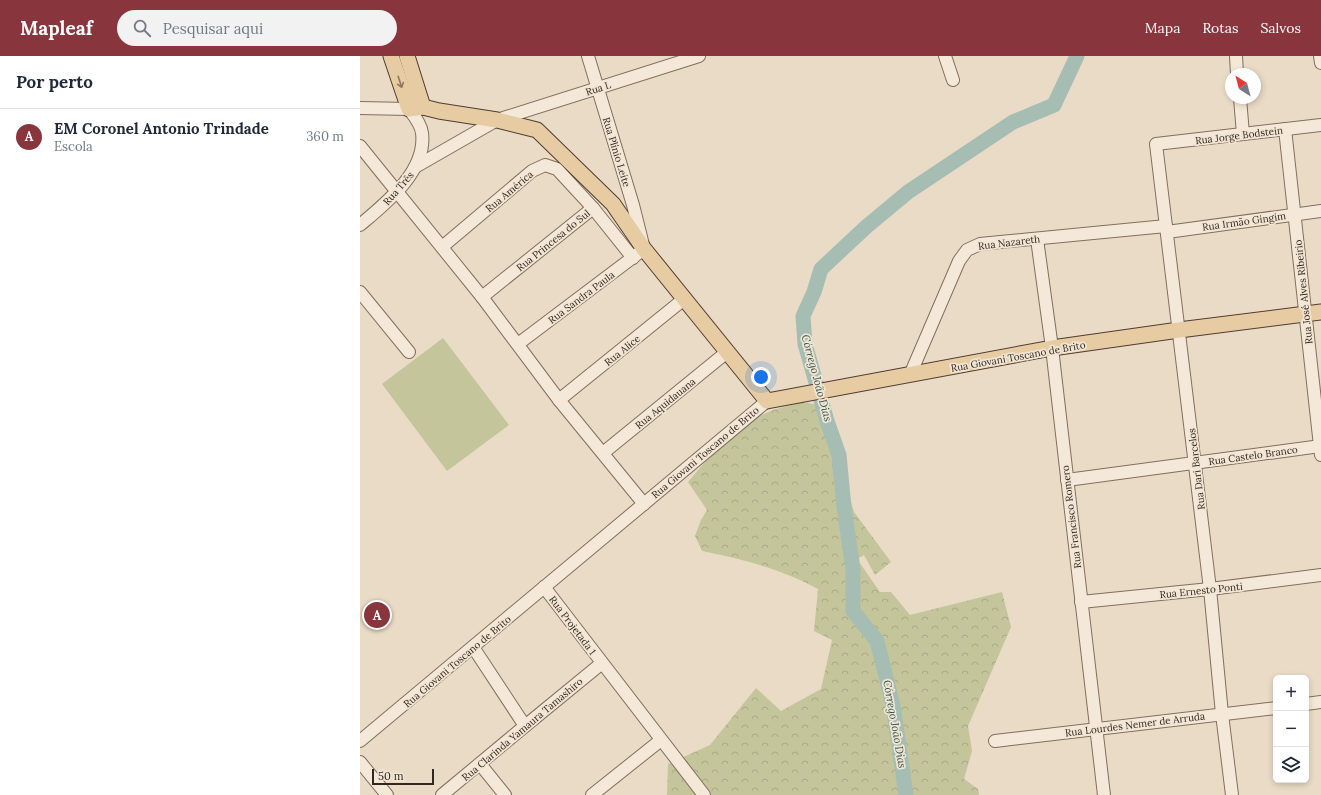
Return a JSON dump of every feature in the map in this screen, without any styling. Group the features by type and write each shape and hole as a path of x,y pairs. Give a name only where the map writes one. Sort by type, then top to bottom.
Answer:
{"main road":[{"path":"391,56 416,112"},
{"path":"407,56 416,112"},
{"path":"416,112 439,111 498,120 537,130 613,204 638,254 684,299 767,401"},
{"name":"Rua Giovani Toscano de Brito","path":"767,401 1052,348 1321,312"}],"street":[{"name":"Rua Plínio Leite","path":"588,56 634,205 638,254"},
{"name":"Rua L","path":"415,167 498,120 698,56"},
{"path":"945,56 953,80"},
{"path":"1236,56 1237,68"},
{"path":"1320,56 1321,62"},
{"path":"1240,104 1243,134"},
{"path":"360,108 416,112"},
{"name":"Rua Três","path":"360,224 388,202 415,167 421,148 422,132 416,112"},
{"name":"Rua Jorge Bodstein","path":"1156,144 1321,125"},
{"name":"Rua José Alves Ribeirio","path":"1285,129 1321,449"},
{"name":"Rua Dari Barcelos","path":"1156,144 1210,589 1222,714 1232,795"},
{"path":"360,146 482,297 559,400 644,504"},
{"name":"Rua América","path":"442,247 532,171 545,165 557,169 593,208"},
{"name":"Rua Princesa do Sul","path":"482,297 593,208 638,254"},
{"name":"Rua Irmão Gingim","path":"1167,229 1321,211"},
{"name":"Rua Nazareth","path":"910,375 959,260 967,250 980,244 1167,229"},
{"name":"Rua Francisco Romero","path":"1037,239 1052,348 1104,795"},
{"name":"Rua Sandra Paula","path":"518,344 638,254"},
{"path":"360,292 409,352"},
{"name":"Rua Alice","path":"559,400 684,299"},
{"name":"Rua Aquidauana","path":"602,453 727,352"},
{"name":"Rua Giovani Toscano de Brito","path":"360,741 474,648 544,587 767,401"},
{"name":"Rua Castelo Branco","path":"1067,480 1195,463 1321,449"},
{"name":"Rua Ernesto Ponti","path":"1081,602 1210,589 1321,575"},
{"name":"Rua Projetada 1","path":"544,587 704,795"},
{"path":"474,648 525,726"},
{"name":"Rua Clarinda Yamaura Tamashiro","path":"442,795 602,663"},
{"path":"1309,704 1321,702"},
{"name":"Rua Lourdes Nemer de Arruda","path":"995,741 1273,708"},
{"path":"592,795 661,740"},
{"path":"360,762 387,795"},
{"path":"480,764 505,795"}],"green space":[{"path":"443,338 509,425 447,471 382,384"},
{"path":"802,402 824,406 831,418 840,441 846,485 854,512 891,562 875,575 864,555 857,559 880,592 891,592 910,615 1002,592 1011,627 968,726 972,751 964,779 978,789 979,795 667,795 668,764 710,745 756,688 781,711 821,689 832,640 814,631 818,589 776,570 702,551 695,536 701,520 707,510 688,482 734,428 773,410"}],"waterway":[{"name":"Córrego João Dias","path":"906,795 893,705 877,641 853,611 853,569 844,507 839,455 827,421 805,344 803,316 814,292 821,269 866,227 908,192 1013,122 1054,105 1077,56"}],"place":[{"name":"EM Coronel Antonio Trindade","path":"377,615"}]}
